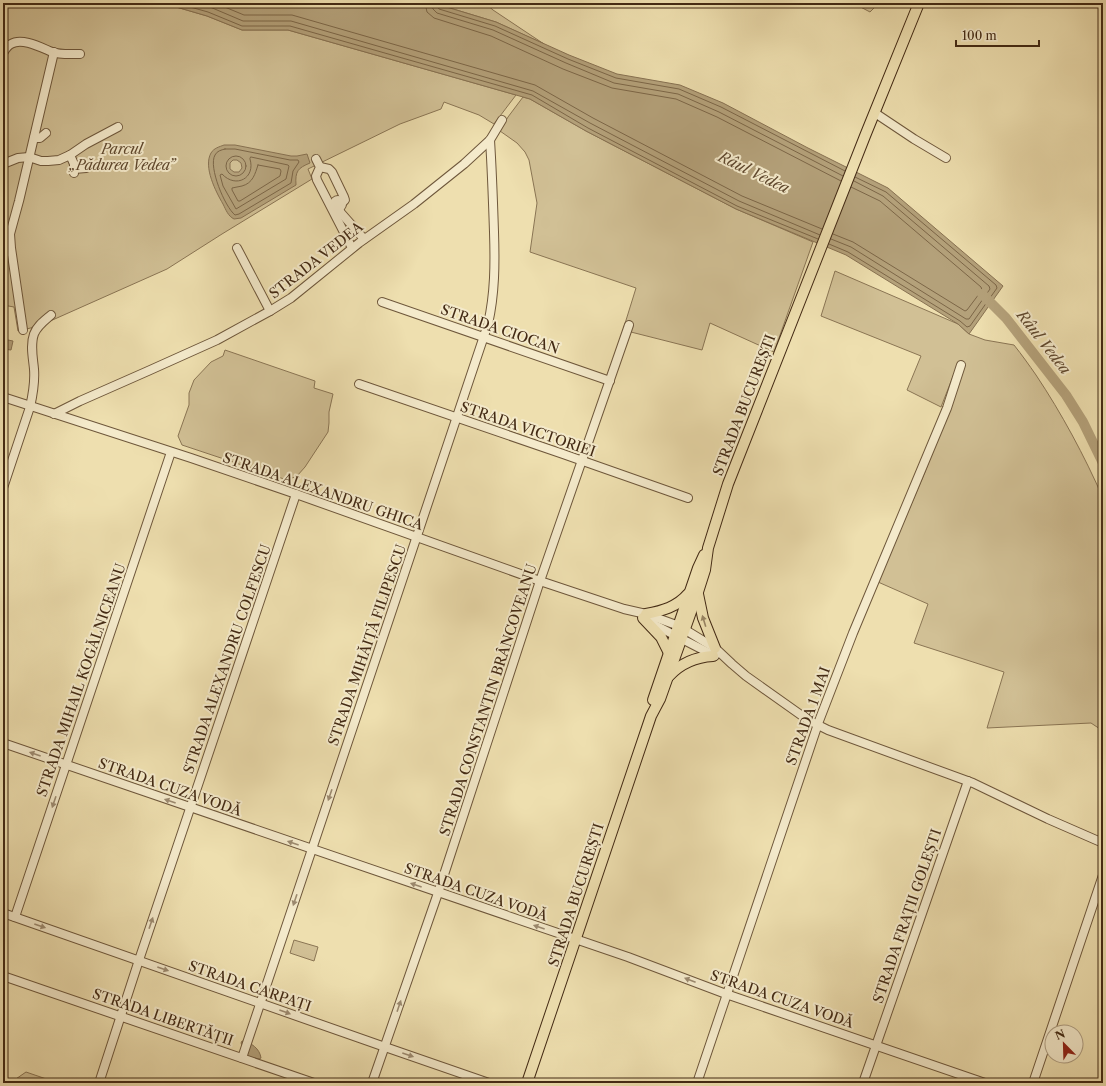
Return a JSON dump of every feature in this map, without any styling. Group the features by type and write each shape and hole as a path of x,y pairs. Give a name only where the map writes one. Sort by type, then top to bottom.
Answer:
{"main road":[{"name":"STRADA BUCUREȘTI","path":"527,1083 651,716 660,699 668,678 680,632 694,592 698,568 708,548 728,484 919,3"},
{"path":"668,678 678,667 714,652 699,600 694,592 668,609 641,615 664,642 669,653"},
{"name":"STRADA BUCUREȘTI","path":"651,716 654,697 669,653 680,632"}],"street":[{"path":"3,54 9,45 14,42 32,44 54,52 80,54"},
{"path":"23,330 10,234 54,52"},
{"path":"875,113 946,158"},
{"name":"STRADA VEDEA","path":"54,414 72,404 148,372 204,346 292,298 352,248 425,196 469,160 490,140 502,120"},
{"path":"3,164 18,158 29,157 41,161 59,160 118,127"},
{"path":"34,138 40,138 46,133"},
{"name":"STRADA MIHĂIȚĂ FILIPESCU","path":"242,1058 457,418 491,312 494,279 493,184 490,140"},
{"path":"70,155 73,159 74,171 86,168"},
{"path":"316,159 320,167 332,172 344,197 345,200 336,206"},
{"path":"320,167 316,176 317,180 341,213 364,239"},
{"path":"336,206 352,248"},
{"path":"237,248 270,311"},
{"name":"STRADA CIOCAN","path":"382,302 610,381"},
{"path":"3,488 33,396 33,339 39,326 51,315"},
{"name":"STRADA CONSTANTIN BRÂNCOVEANU","path":"372,1083 438,893 540,581 629,325"},
{"name":"STRADA 1 MAI","path":"697,1083 818,726 856,626 947,408 961,365"},
{"name":"STRADA VICTORIEI","path":"359,384 688,498"},
{"name":"STRADA ALEXANDRU GHICA","path":"3,397 296,494 416,538 641,615 680,632 714,652 762,688 818,726 968,781 1103,843"},
{"path":"72,404 70,410 72,420"},
{"name":"STRADA MIHAIL KOGĂLNICEANU","path":"15,917 171,452"},
{"name":"STRADA ALEXANDRU COLFESCU","path":"99,1083 120,1016 296,494"},
{"name":"STRADA CUZA VODĂ","path":"3,743 638,961 726,994 985,1083"},
{"name":"STRADA FRAȚII GOLEȘTI","path":"863,1083 968,781"},
{"path":"1033,1083 1103,875"},
{"name":"STRADA CARPAȚI","path":"3,913 489,1083"},
{"name":"STRADA LIBERTĂȚII","path":"3,976 314,1083"}],"green space":[{"name":"Parcul „Pădurea Vedea”","path":"3,3 166,4 207,16 242,30 288,30 516,95 494,124 479,115 444,102 441,109 400,124 308,169 312,179 167,269 39,326 18,331 14,307 3,305"},
{"path":"429,3 485,3 544,44 496,22"},
{"path":"853,3 879,3 870,12"},
{"path":"523,97 530,99 586,131 736,209 813,242 774,352 710,323 702,350 623,330 636,288 530,252 537,203 529,160 525,152 517,143 500,131 508,117"},
{"path":"835,271 958,324 969,334 985,340 1014,345 1046,390 1064,420 1103,498 1103,731 1091,723 987,728 1004,672 914,643 928,604 878,582 925,472 964,367 959,361 941,407 907,390 921,356 821,316"},
{"path":"225,350 315,381 314,388 333,394 329,412 328,432 305,467 297,476 287,480 182,445 178,436 189,405 189,393 194,380 211,362 223,356"},
{"path":"294,940 318,947 314,961 290,953"},
{"path":"26,1072 58,1083 10,1083"}],"water":[{"path":"143,3 429,3 496,22 569,55 617,74 680,85 723,103 888,188 1003,286 969,334 958,324 846,255 736,209 586,131 530,99 288,30 242,30 207,16 166,4"},
{"path":"224,145 235,145 291,156 307,154 310,163 300,168 298,171 296,176 296,185 241,218 234,219 226,211 209,172 209,159 212,151","holes":["233,160 237,160 241,163 242,168 239,172 234,172 230,169 230,163"]},
{"path":"3,339 13,341 11,350 3,349"},
{"path":"242,1041 254,1046 259,1052 261,1058 238,1058 245,1051 241,1043"}],"waterway":[{"name":"Râul Vedea","path":"982,294 1006,318 1066,395 1083,422 1103,463"}]}
